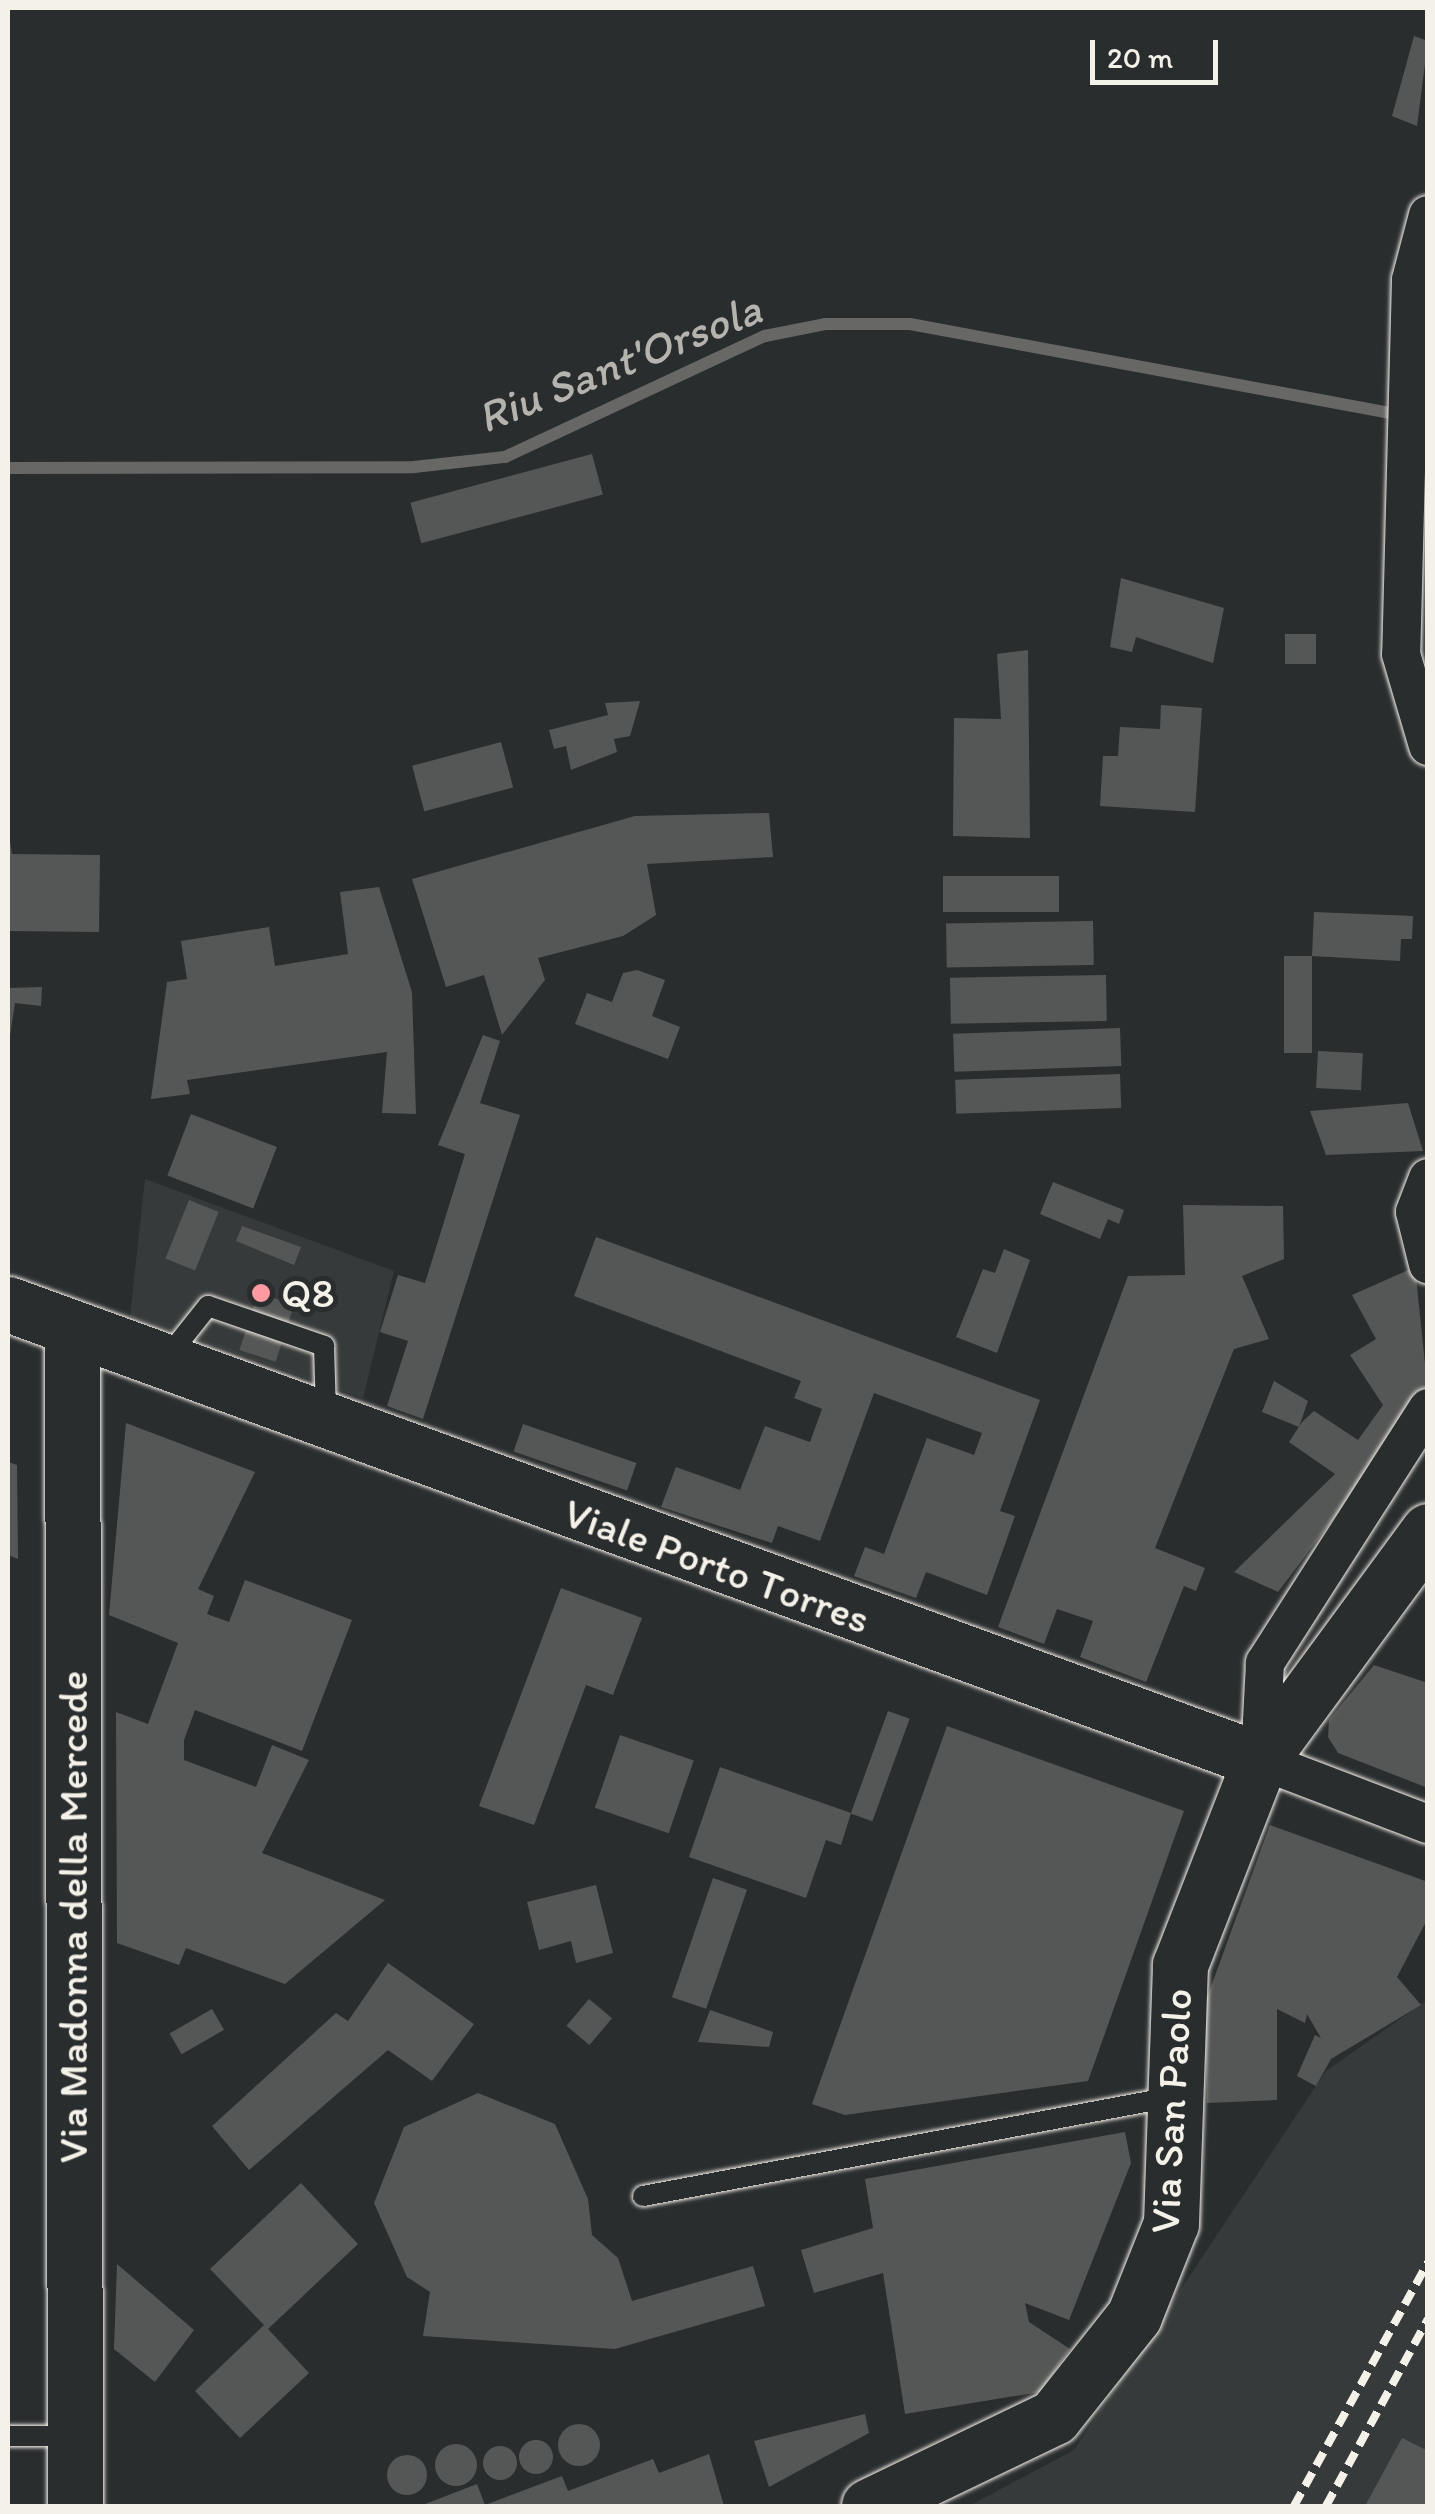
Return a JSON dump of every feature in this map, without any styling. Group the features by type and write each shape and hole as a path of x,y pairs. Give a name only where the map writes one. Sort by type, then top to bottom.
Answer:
{"main road":[{"name":"Viale Porto Torres","path":"8,1304 1260,1760"},
{"name":"Via Madonna della Mercede","path":"72,1328 75,2506"},
{"name":"Via San Paolo","path":"870,2506 1010,2444 1079,2393 1157,2272 1171,2224 1173,1994 1260,1760 1428,1532"}],"street":[{"path":"1428,215 1411,280 1401,654 1428,746"},
{"path":"1428,1178 1415,1212 1428,1264"},
{"path":"1260,1760 1265,1664 1428,1408"},
{"name":"Viale Porto Torres","path":"1260,1760 1428,1824"}],"lane":[{"path":"643,2196 1174,2097"},
{"path":"8,2436 74,2436"}],"shaded area":[{"name":"Q8","path":"145,1179 394,1271 363,1398 130,1316"},
{"path":"1427,2000 1427,2506 969,2506 1074,2450 1326,2071"}],"building":[{"path":"1414,36 1428,41 1417,126 1392,116"},
{"path":"592,454 603,495 421,543 410,503"},
{"path":"1121,578 1224,608 1213,663 1136,637 1132,652 1110,647"},
{"path":"1285,634 1316,634 1316,664 1285,664"},
{"path":"1028,650 1030,838 953,836 954,718 1001,719 997,654"},
{"path":"640,701 630,736 614,739 617,752 571,770 566,746 554,749 549,730 608,715 605,703"},
{"path":"1161,705 1202,708 1195,812 1100,806 1103,756 1118,756 1120,727 1160,729"},
{"path":"501,742 513,787 424,811 412,766"},
{"path":"769,813 773,857 647,864 656,915 623,936 538,958 545,980 502,1035 484,975 446,987 412,879 635,816"},
{"path":"8,829 12,854 100,855 99,932 8,931"},
{"path":"943,876 1059,876 1059,912 943,912"},
{"path":"379,887 412,992 416,1114 382,1113 387,1052 187,1080 190,1094 151,1099 167,982 187,979 181,941 269,927 275,966 348,954 340,892"},
{"path":"1314,912 1413,916 1412,939 1401,939 1400,961 1312,956"},
{"path":"1093,921 1094,965 947,968 946,924"},
{"path":"1284,956 1312,956 1312,1053 1284,1053"},
{"path":"637,970 665,980 652,1016 680,1027 668,1059 575,1024 587,993 612,1002 623,973"},
{"path":"1106,975 1107,1021 951,1024 950,978"},
{"path":"42,987 41,1006 15,1003 8,1049 8,988"},
{"path":"1120,1028 1121,1066 954,1072 953,1034"},
{"path":"483,1035 500,1041 480,1103 520,1115 423,1419 387,1406 408,1341 380,1332 398,1275 425,1283 465,1154 438,1145"},
{"path":"1318,1051 1363,1053 1361,1090 1316,1088"},
{"path":"1120,1074 1121,1108 956,1114 955,1080"},
{"path":"1408,1103 1423,1151 1326,1155 1310,1111"},
{"path":"191,1114 277,1147 253,1209 167,1176"},
{"path":"1053,1182 1124,1210 1119,1224 1108,1219 1100,1239 1040,1214"},
{"path":"189,1200 219,1212 195,1270 165,1258"},
{"path":"1183,1205 1283,1206 1284,1259 1242,1276 1269,1339 1234,1349 1155,1548 1205,1568 1196,1591 1184,1586 1146,1682 1080,1657 1093,1621 1057,1609 1044,1644 998,1627 1128,1276 1185,1275"},
{"path":"242,1226 301,1247 294,1265 236,1241"},
{"path":"596,1237 1040,1400 1000,1511 1015,1516 987,1595 926,1572 916,1598 854,1576 865,1547 884,1554 927,1438 974,1455 982,1433 874,1393 820,1541 778,1526 772,1543 661,1507 676,1467 740,1490 765,1426 810,1442 822,1409 794,1398 801,1381 574,1296"},
{"path":"1004,1249 1030,1260 997,1353 956,1337 983,1269 995,1273"},
{"path":"1415,1267 1428,1393 1278,1592 1234,1572 1335,1474 1289,1442 1302,1422 1314,1411 1358,1440 1383,1405 1350,1355 1376,1339 1352,1295"},
{"path":"258,1293 294,1305 276,1362 239,1350"},
{"path":"1274,1381 1308,1401 1299,1427 1262,1412"},
{"path":"126,1423 255,1472 198,1589 214,1596 207,1614 229,1622 245,1580 352,1620 302,1751 195,1710 184,1740 184,1760 256,1787 272,1745 309,1760 262,1853 385,1900 285,1984 186,1948 179,1965 117,1943 116,1712 148,1724 178,1643 109,1615"},
{"path":"523,1424 636,1463 627,1490 514,1451"},
{"path":"8,1462 17,1465 18,1559 8,1555"},
{"path":"561,1588 642,1618 613,1695 586,1685 534,1825 479,1806"},
{"path":"1374,1665 1428,1683 1428,1788 1338,1753 1328,1737 1329,1720"},
{"path":"888,1711 910,1719 872,1821 851,1813"},
{"path":"947,1726 1184,1811 1088,2081 845,2115 812,2104"},
{"path":"620,1735 694,1760 669,1833 595,1808"},
{"path":"720,1767 851,1813 841,1845 826,1840 806,1898 689,1857"},
{"path":"1270,1825 1428,1882 1428,1918 1397,1977 1421,2005 1331,2059 1316,2086 1297,2076 1315,2035 1321,2038 1307,2014 1305,2023 1277,2009 1277,2100 1207,2103 1205,2003"},
{"path":"713,1878 747,1890 706,2009 672,1997"},
{"path":"596,1885 613,1953 576,1963 571,1941 539,1950 527,1902"},
{"path":"388,1963 474,2024 432,2081 388,2050 249,2170 212,2126 336,2013 348,2021"},
{"path":"589,1999 612,2018 589,2045 567,2026"},
{"path":"212,2009 224,2030 182,2054 170,2034"},
{"path":"710,2010 773,2032 769,2047 698,2042"},
{"path":"478,2093 555,2124 588,2199 592,2235 618,2258 632,2301 753,2266 765,2306 615,2349 423,2336 430,2292 407,2277 374,2203 404,2127"},
{"path":"1125,2132 1131,2163 1069,2320 1025,2303 1029,2322 1070,2349 1040,2392 905,2414 883,2273 814,2293 801,2250 873,2228 865,2179"},
{"path":"301,2183 358,2244 268,2329 309,2373 240,2438 195,2391 264,2325 210,2269"},
{"path":"117,2264 194,2330 155,2382 114,2349"},
{"path":"865,2414 869,2433 769,2487 754,2441"},
{"path":"579,2424 594,2430 600,2445 594,2460 579,2466 564,2460 558,2445 564,2430"},
{"path":"1402,2438 1428,2451 1428,2506 1365,2506"},
{"path":"536,2440 548,2445 553,2457 548,2469 536,2474 524,2469 519,2457 524,2445"},
{"path":"456,2444 471,2450 477,2465 471,2480 456,2486 441,2480 435,2465 441,2450"},
{"path":"500,2446 512,2451 517,2463 512,2475 500,2480 488,2475 483,2463 488,2451"},
{"path":"709,2454 724,2506 420,2506 477,2484 485,2505 562,2476 568,2491 653,2459 659,2473"},
{"path":"407,2455 421,2461 427,2475 421,2489 407,2495 393,2489 387,2475 393,2461"}],"waterway":[{"name":"Riu Sant'Orsola","path":"8,468 414,467 505,457 765,336 825,324 910,324 1428,420"}],"railway":[{"path":"1294,2506 1428,2262"},
{"path":"1326,2506 1428,2319"}],"place":[{"name":"Q8","path":"261,1293"}]}
